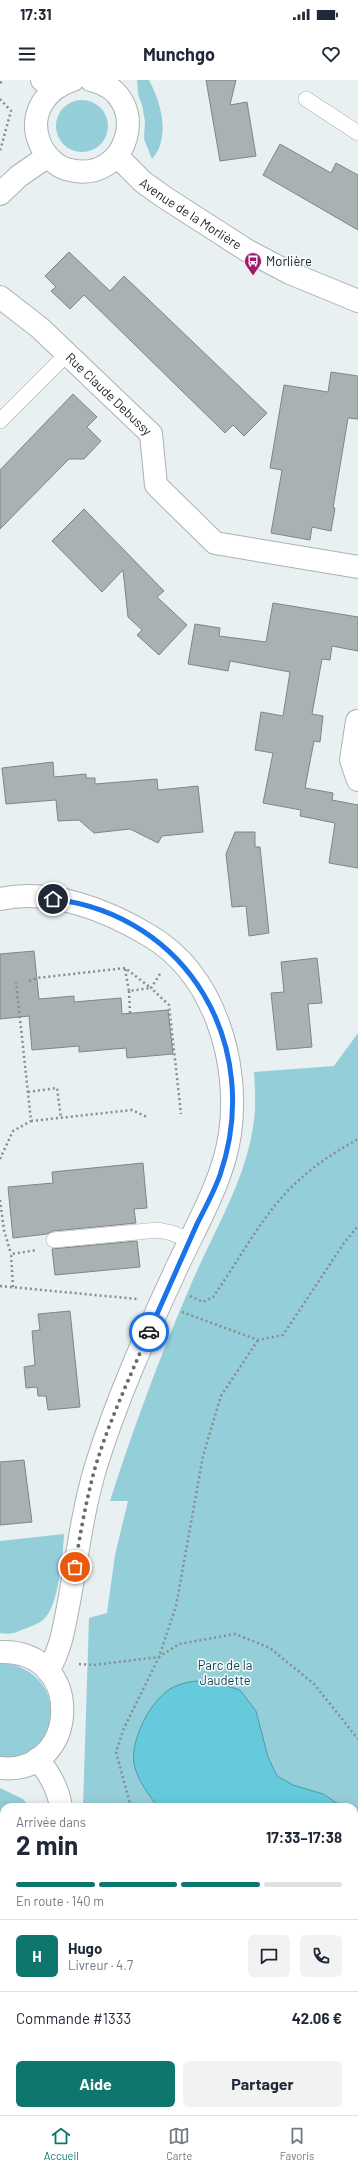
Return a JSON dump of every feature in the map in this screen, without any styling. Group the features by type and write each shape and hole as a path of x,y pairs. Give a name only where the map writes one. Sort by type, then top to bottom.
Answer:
{"street":[{"path":"73,80 48,84 36,121 38,140 48,156 63,168 82,172 101,168 117,156 127,136 128,120 120,98 104,82"},
{"path":"0,194 19,176 48,156"},
{"name":"Avenue de la Morlière","path":"117,156 143,182 248,251 290,273 358,300"},
{"name":"Rue Claude Debussy","path":"0,297 40,328 151,434 156,484 215,543 358,567"},
{"path":"357,721 351,760 358,780"},
{"path":"0,899 10,897 66,901 114,916 157,940 179,960 195,980 211,1007 221,1031 229,1064 233,1098 230,1135 220,1175 114,1413 95,1468 82,1526 62,1637 54,1661 48,1671"},
{"path":"0,1652 26,1656 48,1671 56,1682 63,1704 62,1722 51,1747 37,1759 21,1767 0,1768"},
{"path":"37,1759 46,1768 54,1784 60,1803"}],"lane":[{"path":"306,99 358,133"},
{"path":"0,421 67,354"},
{"path":"54,1240 158,1230 172,1233 190,1240"}],"path":[{"path":"0,83 4,80"},
{"path":"0,99 12,111 0,151"},
{"path":"125,968 129,991 130,1013"},
{"path":"29,982 37,978 125,968 151,988 169,1005 181,1114"},
{"path":"129,991 151,988 164,968"},
{"path":"16,982 31,1121"},
{"path":"28,1092 57,1088 61,1118"},
{"path":"0,1159 13,1131 31,1121 132,1110 147,1117"},
{"path":"187,1295 203,1302 213,1296 272,1211 297,1181 326,1158 358,1139"},
{"path":"0,1200 4,1230 11,1254 13,1287"},
{"path":"177,1311 258,1340 284,1335 344,1243 358,1226"},
{"path":"11,1254 49,1248 54,1240"},
{"path":"0,1286 140,1299"},
{"path":"130,1803 116,1752 124,1728 159,1657 176,1606 204,1456 221,1396 258,1340"},
{"path":"78,1664 93,1666 159,1657 179,1644 235,1634 270,1648 314,1684 358,1739"}],"green space":[{"path":"137,80 149,80 159,103 161,112 163,129 162,137 159,149 152,159 144,139 145,121 138,94"},
{"path":"82,100 92,102 100,108 106,116 108,126 106,136 100,144 92,150 82,152 72,150 64,144 58,136 56,126 58,116 64,108 72,102"},
{"name":"Parc de la Jaudette","path":"358,1033 358,1803 83,1803 89,1618 107,1613 115,1555 128,1501 110,1501 137,1421 167,1342 198,1268 228,1206 244,1164 254,1120 254,1072 334,1066"},
{"path":"64,1534 63,1554 59,1579 53,1604 48,1613 39,1623 18,1632 7,1634 0,1633 0,1541"},
{"path":"6,1663 28,1671 42,1685 50,1701 50,1718 45,1734 34,1748 19,1756 0,1758 0,1664"},
{"path":"0,1788 23,1799 26,1803 0,1803"}],"shaded area":[{"path":"208,1680 240,1690 256,1711 268,1757 277,1776 293,1785 323,1794 337,1803 155,1803 147,1793 134,1764 135,1744 138,1733 149,1712 163,1695 170,1689 193,1681"}],"building":[{"path":"206,80 236,80 230,105 247,102 256,156 220,161"},
{"path":"280,144 331,173 336,163 358,175 358,230 263,175"},
{"path":"69,252 110,291 124,276 267,413 244,436 233,425 225,433 84,295 70,309 51,291 56,287 45,276"},
{"path":"331,372 358,376 358,419 348,418 333,508 335,508 331,531 312,527 310,540 271,533 282,470 270,468 284,385 328,392"},
{"path":"73,394 97,417 87,427 101,441 84,459 69,459 0,529 0,470"},
{"path":"84,509 164,591 157,597 187,625 159,655 137,635 142,630 128,617 123,570 102,592 52,541"},
{"path":"273,603 358,617 358,651 332,646 330,660 322,659 312,714 323,716 320,742 314,741 305,788 333,793 332,800 358,805 358,868 329,863 335,823 300,816 301,810 263,803 273,753 255,750 261,712 283,716 290,672 230,661 228,671 188,664 195,624 220,628 219,636 266,642"},
{"path":"53,762 54,777 86,774 86,778 95,778 95,784 157,779 158,790 198,786 203,832 162,836 158,843 130,829 94,833 79,820 58,821 56,800 6,804 2,768"},
{"path":"235,832 255,832 255,847 260,847 269,933 249,936 246,906 232,907 226,854"},
{"path":"34,951 39,999 74,996 74,1002 121,998 122,1014 168,1010 173,1054 127,1058 126,1048 79,1052 79,1046 32,1050 29,1016 0,1019 0,954"},
{"path":"317,958 322,1003 308,1004 312,1047 277,1050 271,993 284,992 281,962"},
{"path":"143,1163 147,1208 134,1209 136,1223 53,1231 47,1234 13,1238 8,1187 53,1183 52,1172"},
{"path":"137,1241 140,1267 55,1275 52,1249"},
{"path":"70,1311 80,1407 48,1410 46,1396 38,1396 37,1387 26,1388 24,1367 35,1365 32,1331 40,1330 38,1314"},
{"path":"24,1460 32,1522 0,1525 0,1462"}],"way so far":[{"path":"75,1567 82,1526 95,1468 114,1413 149,1332"}],"place":[{"name":"Morlière","path":"253,276"}],"route":[{"path":"53,899 66,901 114,916 157,940 179,960 195,980 211,1007 221,1031 229,1064 233,1098 230,1135 220,1175 149,1332"}]}
